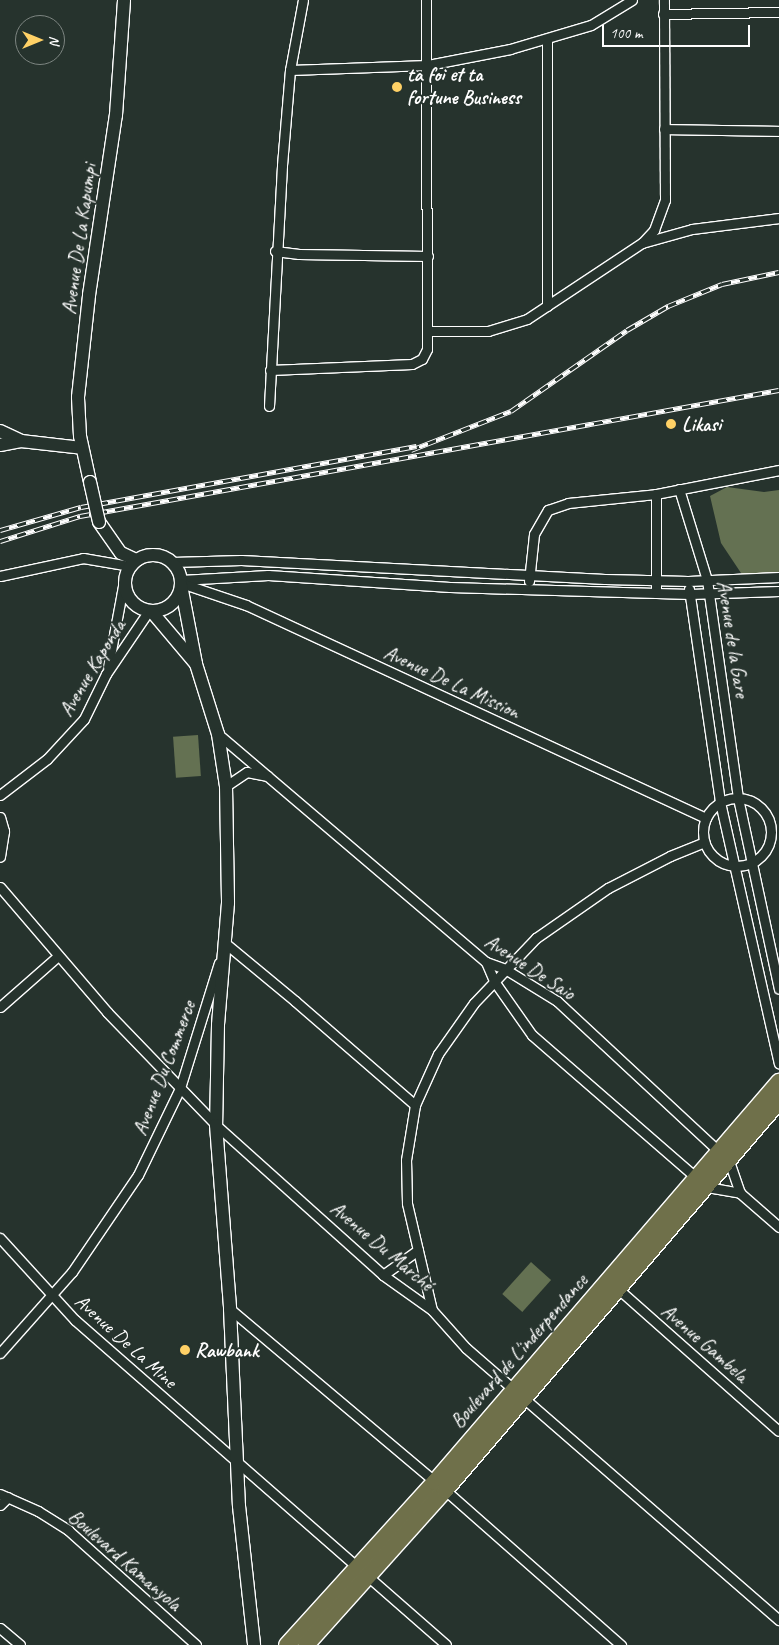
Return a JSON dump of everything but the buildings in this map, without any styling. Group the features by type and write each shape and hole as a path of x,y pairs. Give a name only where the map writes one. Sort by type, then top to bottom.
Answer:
{"highway":[{"name":"Boulevard de L'inderpendance","path":"306,1645 363,1572 440,1486 518,1393 724,1157 779,1082"},
{"name":"Boulevard de L'inderpendance","path":"724,1157 779,1101"},
{"name":"Boulevard de L'inderpendance","path":"287,1645 363,1572"}],"main road":[{"name":"Avenue De La Kapumpi","path":"125,3 116,115 78,397 82,448 98,522 131,567"},
{"path":"0,431 22,441"},
{"path":"0,445 22,441 82,448"},
{"path":"196,664 150,612 139,609 126,594 131,567 158,555 172,562 181,582 196,664 218,734 226,786 228,868 216,1072 216,1125 230,1309 236,1464 254,1645"},
{"path":"150,612 172,604 181,582"}],"street":[{"path":"269,406 275,251 290,70 303,0"},
{"path":"270,370 412,364 422,359 428,331 428,65 426,0"},
{"path":"290,70 428,65 547,40 591,25 632,0"},
{"path":"428,331 488,331 527,319 642,243 654,230 665,200 664,0"},
{"path":"663,14 779,12"},
{"path":"547,40 547,306"},
{"path":"664,129 779,131"},
{"path":"642,243 692,229 779,218"},
{"path":"275,251 299,254 428,256"},
{"path":"528,588 534,534 548,510 568,503 656,494 779,470"},
{"name":"Avenue de la Gare","path":"678,489 707,580 738,798 752,863"},
{"path":"656,494 656,593"},
{"path":"0,576 83,558 131,567 106,674"},
{"path":"172,562 241,560 688,581 779,577"},
{"path":"181,582 268,575 450,587 690,594 779,591"},
{"path":"688,581 720,802 779,1063"},
{"name":"Avenue De La Mission","path":"181,582 246,606 706,818"},
{"name":"Avenue Kaponda","path":"0,796 46,759 84,719 106,674 150,612"},
{"name":"Avenue De Saio","path":"218,734 271,776 486,962 505,969 557,1001 724,1157 740,1193 779,1227"},
{"path":"226,786 247,772 271,776"},
{"path":"738,798 757,804 775,826 767,848 752,863 733,866 715,859 704,842 706,818 720,802 738,798"},
{"path":"0,817 4,831 0,857"},
{"path":"432,1310 408,1203 406,1160 414,1105 438,1054 474,1002 536,938 608,888 670,856 704,842"},
{"path":"752,863 779,989"},
{"name":"Avenue Du Marché","path":"0,887 58,956 216,1125 383,1275 432,1310 466,1348 779,1620"},
{"path":"225,943 414,1105"},
{"name":"Avenue Du Commerce","path":"0,1353 50,1294 72,1272 125,1196 153,1148 180,1088 225,943"},
{"path":"0,1007 58,956"},
{"path":"486,962 494,981 532,1035 702,1183 740,1193"},
{"name":"Avenue De La Mine","path":"0,1238 50,1294 236,1464 446,1645"},
{"path":"383,1275 418,1250"},
{"name":"Avenue Gambela","path":"613,1285 779,1431"},
{"path":"230,1309 440,1486 622,1645"},
{"path":"0,1505 4,1496"},
{"name":"Boulevard Kamanyola","path":"4,1496 68,1530 196,1645"},
{"path":"0,1628 20,1645"}],"green space":[{"path":"727,487 764,492 779,490 779,575 743,576 721,543 710,496"},
{"path":"198,735 201,776 176,778 173,737"},
{"path":"531,1262 551,1280 522,1312 502,1294"}],"railway":[{"path":"411,450 511,411 627,330 668,306 722,284 779,272"},
{"path":"0,541 80,516 779,390"},
{"path":"0,530 81,507 417,446"}],"place":[{"name":"ta foi et ta fortune Business","path":"397,87"},
{"name":"Likasi","path":"671,424"},
{"name":"Rawbank","path":"185,1350"}]}
